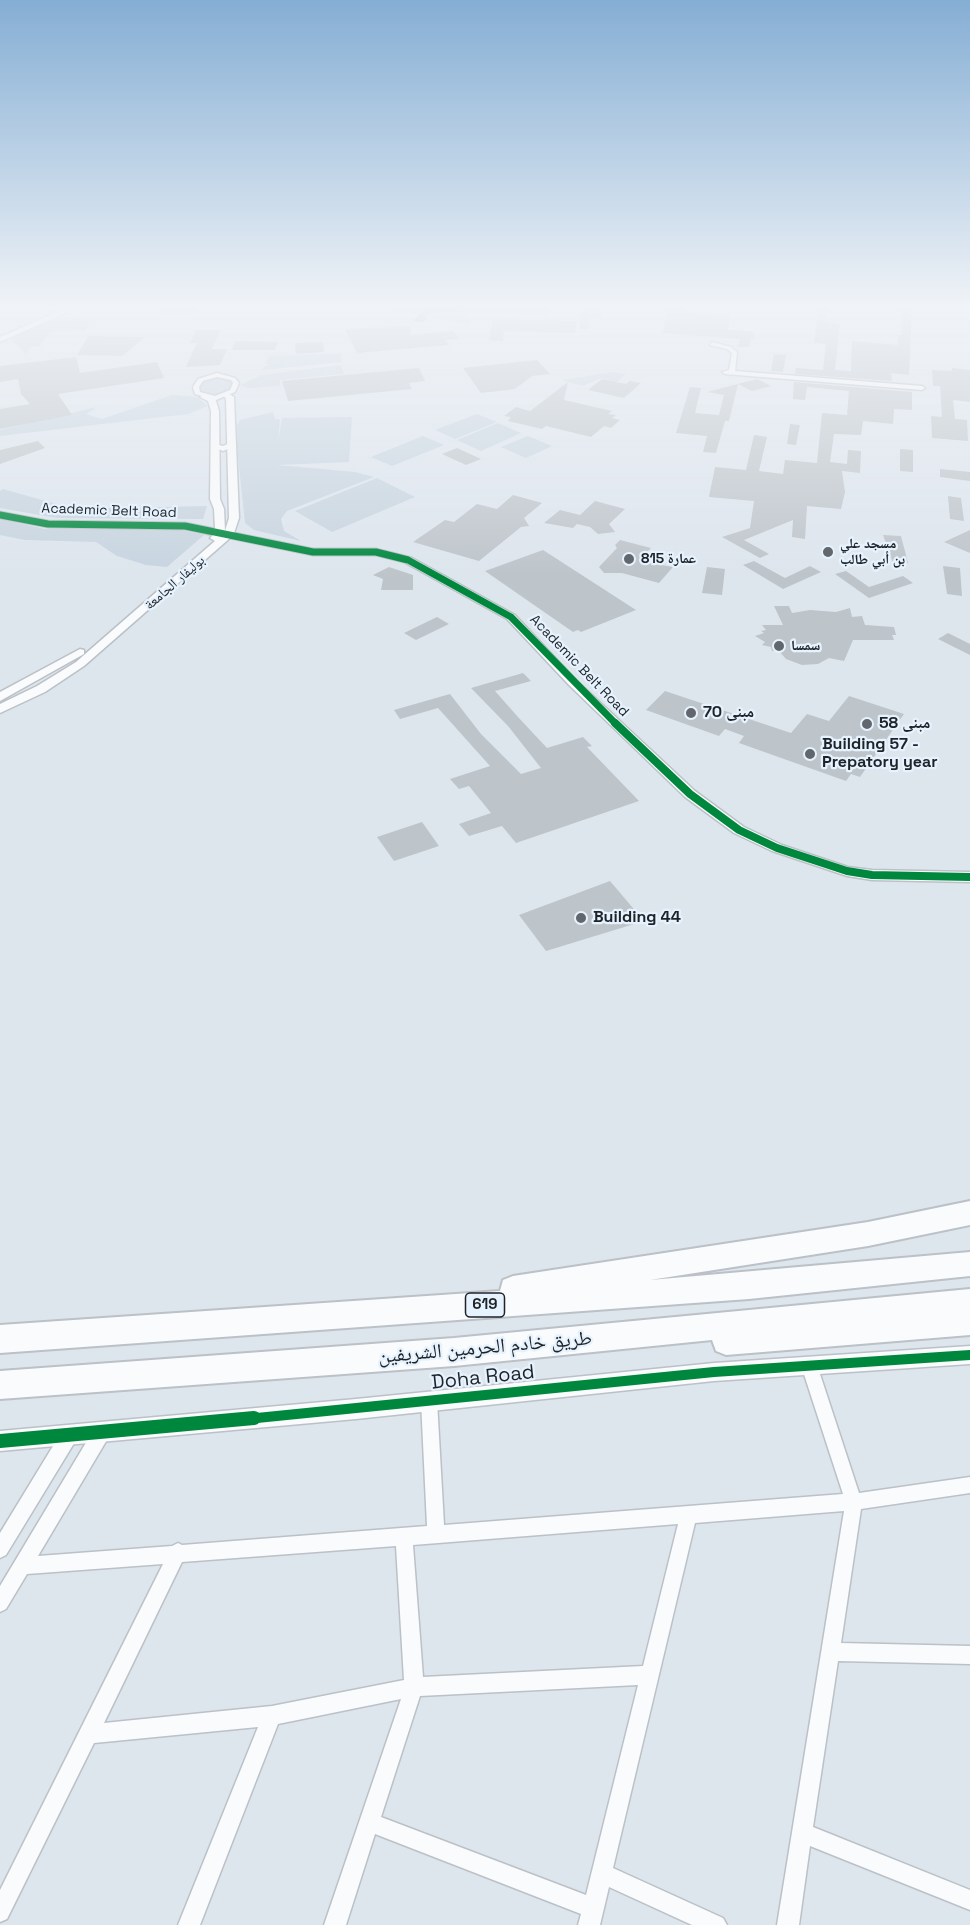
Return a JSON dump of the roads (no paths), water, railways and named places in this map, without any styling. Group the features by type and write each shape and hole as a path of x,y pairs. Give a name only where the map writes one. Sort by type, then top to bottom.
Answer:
{"highway":[{"path":"284,1320 494,1292 733,1256 868,1234 970,1213"},
{"name":"619","path":"0,1340 749,1286 970,1264"},
{"name":"طريق خادم الحرمين الشريفين","path":"0,1385 454,1352 970,1302"},
{"path":"454,1352 705,1343 970,1322"}],"street":[{"path":"204,397 219,398 224,396"},
{"path":"225,531 234,518 230,397 228,396"},
{"path":"204,397 212,400 214,406 215,499 225,531"},
{"path":"215,446 223,449 232,444"},
{"name":"Academic Belt Road","path":"0,514 48,524 165,524 225,531 311,548 374,547 400,552 427,563 512,609 534,627 583,683 697,790 729,815 757,831 819,855 866,865 906,870 970,870"},
{"name":"Academic Belt Road","path":"225,531 312,552 376,552 392,555 417,564 503,611 525,629 573,683 690,794 722,819 759,840 822,863 864,874 970,877"},
{"name":"بوليفار الجامعة","path":"0,697 68,660 114,626 163,580 225,531"},
{"name":"بوليفار الجامعة","path":"0,709 41,689 80,664 225,531"},
{"path":"68,660 80,664"},
{"name":"Doha Road","path":"0,1441 429,1401 714,1371 970,1355"},
{"path":"788,1925 854,1502 809,1365"},
{"path":"429,1401 436,1533"},
{"path":"0,1603 102,1432"},
{"path":"0,1549 70,1434"},
{"path":"22,1566 178,1552 854,1502 970,1485"},
{"path":"369,1822 591,1917 689,1514"},
{"path":"335,1925 414,1687 404,1536"},
{"path":"0,1912 178,1552"},
{"path":"831,1652 970,1655"},
{"path":"88,1734 272,1716 414,1687 649,1675"},
{"path":"189,1925 272,1716"},
{"path":"802,1833 970,1900"},
{"path":"601,1873 716,1925"}],"place":[{"name":"مسجد علي بن أبي طالب","path":"828,552"},
{"name":"عمارة 815","path":"629,559"},
{"name":"سمسا","path":"779,646"},
{"name":"مبنى 70","path":"691,713"},
{"name":"مبنى 58","path":"867,724"},
{"name":"Building 57 - Prepatory year","path":"810,754"},
{"name":"Building 44","path":"581,918"}]}
